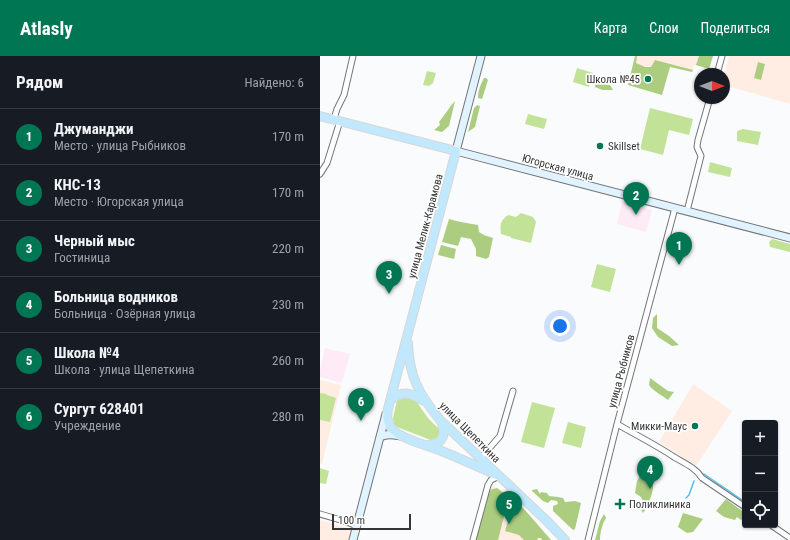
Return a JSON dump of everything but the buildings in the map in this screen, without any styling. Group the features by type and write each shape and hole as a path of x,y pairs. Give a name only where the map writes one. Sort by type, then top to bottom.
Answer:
{"main road":[{"name":"улица Мелик-Карамова","path":"353,540 481,56"},
{"name":"Югорская улица","path":"320,116 790,238"},
{"name":"улица Щепеткина","path":"407,335 409,363 412,374 425,401 440,420 557,530 565,540"},
{"path":"390,401 398,395 405,393 425,401"},
{"name":"улица Щепеткина","path":"387,412 389,424 393,430 402,436 428,445 499,476"},
{"path":"428,445 439,443 442,439 444,432 440,420"},
{"path":"380,437 386,435 402,436"}],"street":[{"path":"320,174 327,163 337,120 337,109 344,96 353,56"},
{"path":"719,68 722,56"},
{"path":"687,211 701,156 698,148 698,140 708,104"},
{"name":"улица Рыбников","path":"588,540 674,208"},
{"path":"480,459 500,436 513,391"},
{"path":"617,424 691,467 698,472 702,478 742,505"},
{"path":"473,540 488,485 491,480 499,476"},
{"path":"320,514 357,526"},
{"path":"775,528 790,538"}],"shaded area":[{"name":"Школа №45","path":"635,56 713,56 709,68 694,65 692,72 670,66 662,95 628,85"},
{"path":"729,56 790,56 790,104 730,87 730,68 726,68"},
{"path":"622,202 652,210 646,232 617,224"},
{"path":"325,348 350,354 342,383 320,377"},
{"path":"320,380 341,385 322,464 320,463"},
{"name":"Микки-Маус","path":"693,384 732,411 696,466 659,442"},
{"path":"492,485 524,509 551,540 475,540 489,490"},
{"path":"320,520 354,530 352,540 320,540"}],"green space":[{"path":"635,56 637,56 636,63 645,67 651,67 655,60 693,70 692,72 670,67 662,95 628,85"},
{"path":"699,56 713,56 709,68 696,65"},
{"path":"758,62 765,64 761,80 754,78"},
{"path":"577,68 593,73 589,87 573,82"},
{"path":"427,71 436,73 433,83 429,86 423,85"},
{"path":"484,78 488,80 482,99 478,98 478,95"},
{"path":"595,82 610,85 613,90 602,90 595,87"},
{"path":"455,101 449,126 442,132 434,130 440,125 439,122"},
{"path":"477,105 480,106 475,127 468,132 474,108"},
{"path":"650,108 693,119 689,135 669,130 663,155 640,149"},
{"path":"528,114 547,119 544,129 525,124"},
{"path":"743,129 761,132 758,145 737,141 737,131"},
{"path":"710,162 732,168 730,177 708,172"},
{"path":"521,213 533,217 536,222 531,243 501,234 503,219 508,215 516,217"},
{"path":"449,219 478,225 479,232 493,238 489,257 486,259 476,256 476,249 471,239 461,237 458,246 442,242"},
{"path":"772,239 790,244 790,252 770,247 769,242"},
{"path":"441,245 456,249 454,259 438,255"},
{"path":"597,264 616,269 610,292 591,287"},
{"path":"657,314 657,328 679,345 672,346 658,337 652,328 653,318"},
{"path":"650,378 668,391 674,392 668,400 649,385"},
{"path":"320,393 336,398 330,422 320,420"},
{"path":"402,396 414,398 428,418 439,429 439,438 433,441 397,427 394,424 393,418 397,400"},
{"path":"532,402 555,408 544,448 521,442"},
{"path":"568,422 586,427 581,448 562,443"},
{"path":"660,467 660,473 652,478 653,486 651,496 643,513 640,508 644,503 641,497 635,493 637,481 643,470 649,472 653,468"},
{"path":"320,468 329,471 326,484 320,483"},
{"path":"497,488 509,497 498,540 476,540 489,490"},
{"path":"537,489 540,494 541,492 547,493 549,496 563,498 565,502 575,501 581,503 575,529 573,530 553,511 553,506 558,504 557,501 551,500 548,503 543,501 532,491"},
{"path":"726,499 742,511 742,519 737,517 735,520 724,517 716,511"},
{"path":"514,500 524,509 551,540 542,540 541,538 538,538 537,540 524,540 519,535 505,531"},
{"path":"683,513 703,519 693,532 687,533 678,527"},
{"path":"604,514 606,518 600,534 600,540 595,540 600,521"}],"waterway":[{"path":"704,474 742,500"},
{"path":"686,498 689,495 694,481"}],"place":[{"name":"Школа №45","path":"648,79"},
{"name":"Skillset","path":"600,146"},
{"name":"КНС-13","path":"636,215"},
{"name":"Джуманджи","path":"679,265"},
{"name":"Черный мыс","path":"389,294"},
{"name":"Сургут 628401","path":"361,421"},
{"name":"Микки-Маус","path":"695,426"},
{"name":"Больница водников","path":"650,489"},
{"name":"Поликлиника","path":"620,504"},
{"name":"Школа №4","path":"509,524"}]}
